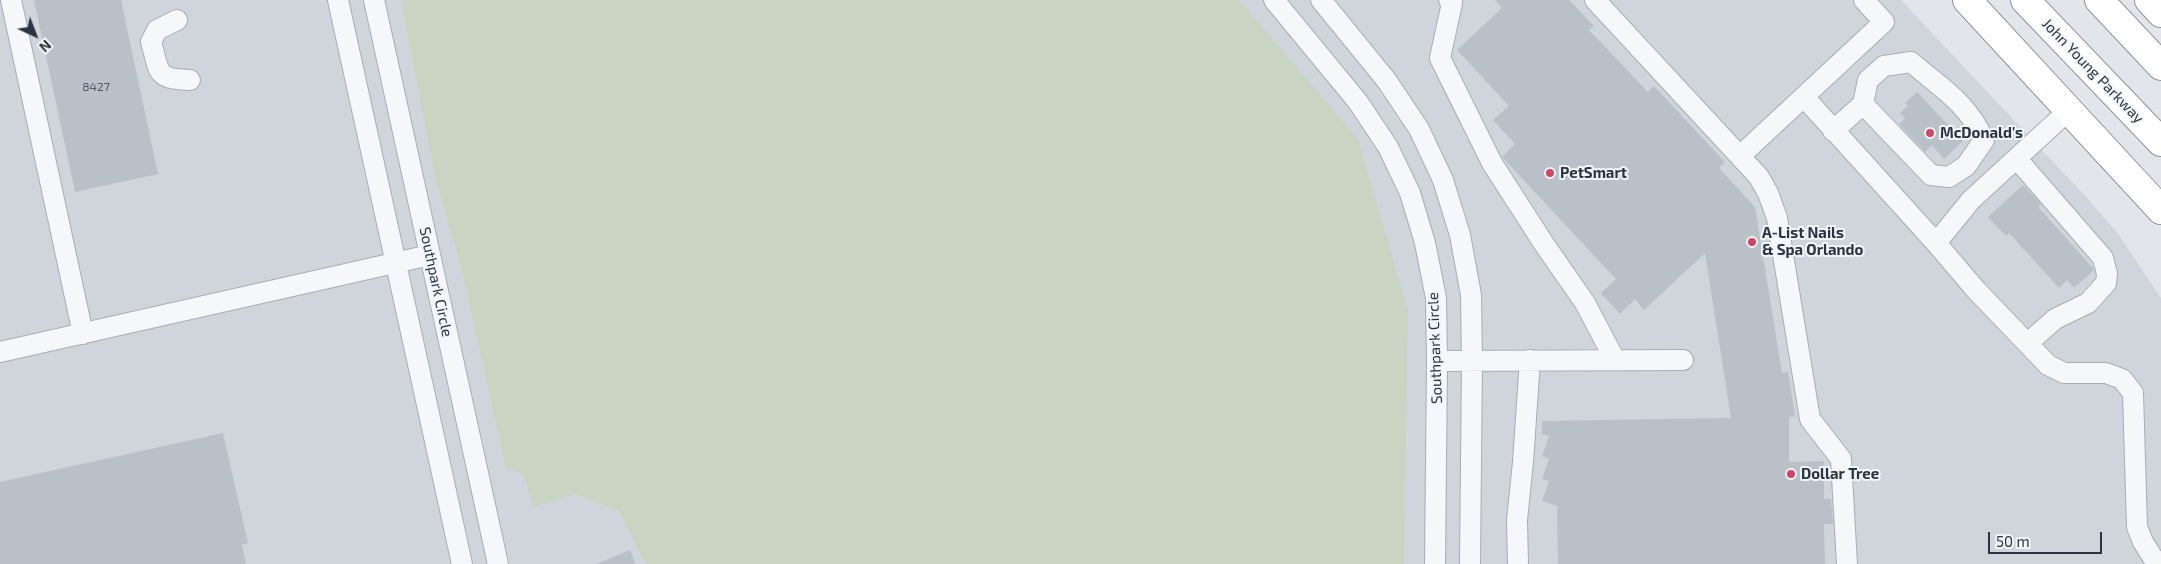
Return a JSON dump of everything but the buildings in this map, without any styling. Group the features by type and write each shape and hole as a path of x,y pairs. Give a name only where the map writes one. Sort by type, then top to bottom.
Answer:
{"highway":[{"path":"1968,0 2161,210"},
{"name":"John Young Parkway","path":"2026,0 2161,142"},
{"path":"2099,0 2161,66"},
{"path":"2149,0 2161,13"}],"street":[{"path":"11,0 83,334"},
{"path":"338,0 462,564"},
{"name":"Southpark Circle","path":"374,0 498,564"},
{"name":"Southpark Circle","path":"1274,0 1358,102 1388,147 1410,193 1425,243 1436,298 1435,564"},
{"path":"1321,0 1387,81 1419,129 1443,180 1460,235 1471,294 1470,564"},
{"path":"1449,0 1452,3 1440,58 1492,164 1585,303 1615,360"},
{"path":"1595,0 1759,177 1768,193 1777,218 1810,419 1841,459 1847,564"},
{"path":"1740,156 1884,22 1864,0"},
{"path":"177,20 157,30 151,42 159,71 169,79 190,80"},
{"path":"1833,130 1863,104 1868,80 1884,66 1892,63 1911,62 1946,88 1975,120 1984,140 1966,166 1949,177 1931,175 1863,104"},
{"path":"1804,97 1976,290 2048,364 2064,373 2106,373 2122,379 2132,393 2137,527 2143,542 2157,564"},
{"path":"1936,243 1971,200 2068,111"},
{"path":"2017,159 2103,258 2107,274 2106,282 2088,302 2055,319 2028,343"},
{"path":"1949,177 1971,200"},
{"path":"0,352 430,255"},
{"path":"1518,564 1517,520 1530,360"},
{"path":"1437,361 1683,360"}],"shaded area":[{"path":"0,0 1901,0 2088,199 2119,235 2161,298 2161,564 0,564"}],"green space":[{"path":"401,0 1239,0 1358,139 1408,311 1404,564 646,564 618,510 575,494 533,507 524,475 506,468 460,262 436,181"}],"place":[{"name":"McDonald's","path":"1930,133"},
{"name":"PetSmart","path":"1550,173"},
{"name":"A-List Nails & Spa Orlando","path":"1752,242"},
{"name":"Dollar Tree","path":"1791,474"}]}
